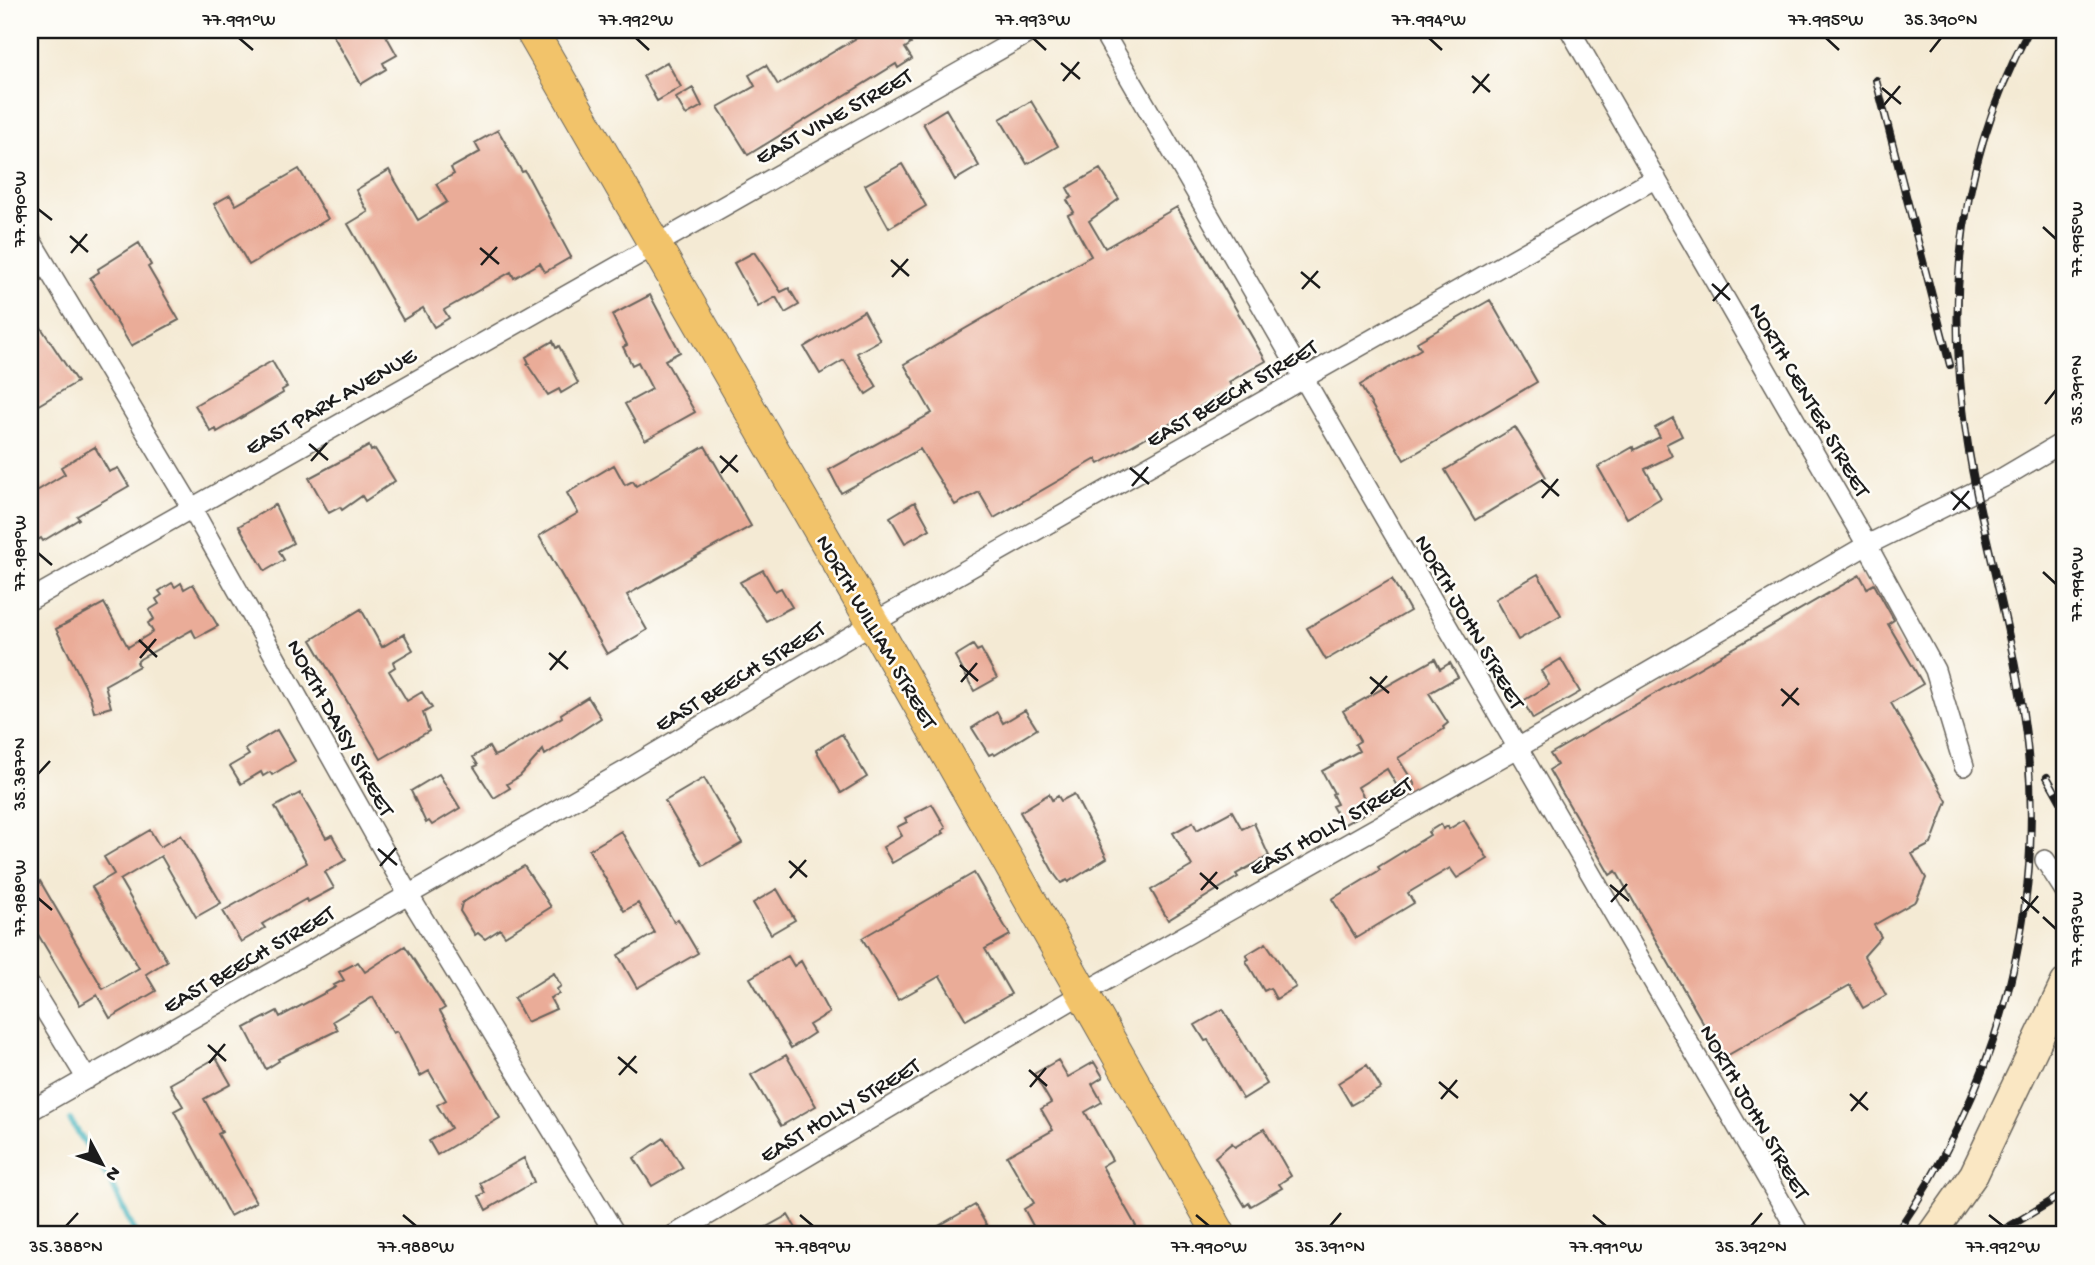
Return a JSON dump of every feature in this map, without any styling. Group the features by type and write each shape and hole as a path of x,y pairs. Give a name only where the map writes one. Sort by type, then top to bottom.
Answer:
{"main road":[{"name":"NORTH WILLIAM STREET","path":"531,30 873,623 1220,1235"}],"street":[{"name":"EAST VINE STREET","path":"655,244 1034,30"},
{"name":"NORTH JOHN STREET","path":"1102,30 1516,749 1800,1235"},
{"name":"NORTH CENTER STREET","path":"1570,30 1867,545 1935,670 1964,766"},
{"name":"EAST BEECH STREET","path":"30,1111 873,623 1656,178"},
{"name":"NORTH DAISY STREET","path":"30,239 191,507 408,894 616,1235"},
{"name":"EAST PARK AVENUE","path":"30,600 655,244"},
{"name":"EAST HOLLY STREET","path":"674,1235 1083,993 1516,749 1867,545 1995,481 2065,441"},
{"path":"2045,860 2065,891"},
{"path":"1931,1235 1974,1174 2065,983"},
{"path":"30,986 87,1079"}],"building":[{"path":"330,30 383,30 397,55 383,63 386,69 361,84"},
{"path":"870,30 902,30 911,44 905,48 912,59 898,68 896,64 748,155 718,107 755,86 749,75 766,65 778,85"},
{"path":"667,62 681,87 657,101 643,76"},
{"path":"693,88 702,106 686,115 676,98"},
{"path":"1031,101 1058,146 1027,164 1000,119"},
{"path":"946,109 979,166 955,180 923,123"},
{"path":"498,130 522,172 525,171 571,257 545,272 540,263 514,278 511,272 444,310 449,318 434,327 423,308 403,320 348,224 368,212 356,190 389,170 418,220 447,202 436,184 454,174 451,168 480,152 475,143"},
{"path":"902,164 926,206 889,228 865,185"},
{"path":"299,169 328,219 249,265 214,204 230,195 236,205"},
{"path":"1100,169 1119,199 1089,221 1105,248 1177,207 1266,361 1229,382 1232,388 1196,409 1099,464 1096,459 994,518 979,492 955,505 920,449 841,493 829,470 932,413 904,364 1091,256 1068,215 1074,212 1067,200 1072,197 1067,188"},
{"path":"139,243 151,265 148,267 179,320 131,346 90,278 99,272 98,269"},
{"path":"754,252 781,292 789,288 799,305 785,313 776,297 758,307 734,263"},
{"path":"650,295 680,352 665,360 695,412 645,440 625,404 652,389 638,362 632,365 623,347 627,345 612,315"},
{"path":"1490,300 1537,382 1404,460 1360,385 1421,349 1417,342"},
{"path":"30,311 77,382 30,410"},
{"path":"864,311 880,340 857,353 877,387 866,394 844,360 820,374 804,347"},
{"path":"553,341 556,348 559,346 578,383 561,393 559,389 548,395 527,364 529,363 526,357"},
{"path":"272,361 287,387 282,390 283,393 217,432 216,429 211,432 195,405"},
{"path":"1673,418 1682,436 1666,444 1672,456 1645,469 1661,498 1627,518 1598,467 1633,447 1634,450 1660,437 1655,428"},
{"path":"1515,427 1546,477 1475,520 1445,470"},
{"path":"369,446 371,451 375,449 395,481 365,501 362,496 342,510 340,507 329,513 309,478"},
{"path":"705,446 751,526 627,595 647,630 607,654 539,536 578,513 567,493 614,465 625,485 633,481 636,486"},
{"path":"95,447 109,472 118,468 129,486 77,516 79,519 43,541 41,538 30,544 30,495 65,474 61,467"},
{"path":"915,502 930,529 905,543 890,517"},
{"path":"275,505 293,543 279,551 284,560 265,571 239,526"},
{"path":"763,570 775,591 781,588 792,607 766,621 740,582"},
{"path":"1538,574 1561,615 1518,640 1495,599"},
{"path":"1860,575 1867,588 1874,584 1894,620 1888,624 1923,684 1891,703 1947,801 1931,844 1912,854 1926,878 1916,901 1874,925 1881,937 1864,956 1886,995 1863,1008 1850,985 1723,1058 1616,871 1610,875 1549,770 1557,765 1550,754"},
{"path":"1392,579 1410,611 1326,660 1307,628"},
{"path":"172,583 175,587 181,583 184,589 193,584 218,626 196,638 192,630 140,659 137,662 139,666 105,685 111,707 94,712 90,696 56,629 104,603 128,647 153,632 148,623 154,619 149,610 159,604 156,599 162,595 159,591"},
{"path":"361,609 382,647 404,634 413,650 393,662 395,667 389,671 407,701 422,692 432,708 423,713 429,731 381,759 311,640"},
{"path":"973,645 977,651 981,649 997,678 974,691 955,656"},
{"path":"1435,659 1440,669 1450,663 1458,677 1429,693 1448,723 1444,729 1398,758 1415,785 1401,793 1387,769 1358,787 1371,810 1343,825 1332,806 1337,804 1332,794 1334,793 1322,771 1359,751 1355,744 1360,741 1343,711"},
{"path":"1561,659 1580,692 1533,719 1523,701 1549,685 1541,671"},
{"path":"588,697 601,718 545,755 543,750 520,776 507,784 510,788 494,798 474,767 478,765 473,757 489,747 494,756 503,752 562,717 561,714"},
{"path":"1025,710 1037,729 995,755 989,755 972,728 997,712 1003,723"},
{"path":"277,730 295,761 272,775 270,772 263,776 261,772 241,784 230,766 249,755 245,749"},
{"path":"842,734 867,777 841,793 816,750"},
{"path":"439,774 460,808 432,825 429,821 426,823 411,791"},
{"path":"704,778 742,843 703,866 665,801"},
{"path":"300,793 326,838 332,835 346,860 325,872 334,888 308,902 306,899 262,924 265,928 241,942 223,911 307,863 275,807"},
{"path":"1049,794 1052,800 1058,796 1061,801 1074,794 1107,858 1068,882 1067,880 1061,883 1055,875 1020,812"},
{"path":"932,804 946,828 942,831 944,833 892,863 883,847 902,836 897,827 907,822 905,818"},
{"path":"1232,811 1242,829 1254,823 1269,856 1236,874 1238,877 1168,920 1151,890 1192,866 1173,833 1193,822 1197,830"},
{"path":"1464,820 1488,859 1457,878 1450,868 1408,893 1414,903 1356,938 1332,899 1380,870 1378,867 1430,835 1428,832 1441,824 1443,829 1448,826 1449,829"},
{"path":"150,830 160,847 181,835 221,903 196,917 161,856 120,880 167,961 146,974 156,991 110,1018 97,995 80,1005 30,921 30,887 40,881 103,989 139,968 92,887 114,874 104,857"},
{"path":"621,831 674,922 678,919 698,953 637,988 618,955 655,933 638,903 624,911 589,850"},
{"path":"524,866 551,907 505,936 500,929 485,939 478,933 475,935 460,911 462,903"},
{"path":"974,873 1010,935 985,949 1011,994 966,1020 940,976 898,1000 862,938"},
{"path":"777,889 795,920 771,934 753,903"},
{"path":"1266,943 1296,987 1276,999 1270,988 1264,991 1246,961 1249,959 1246,955"},
{"path":"405,946 445,1008 440,1011 500,1118 437,1155 429,1141 451,1128 437,1105 446,1100 429,1071 420,1076 397,1031 393,1033 373,997 333,1021 338,1030 278,1059 279,1061 266,1069 245,1028 277,1011 280,1017 336,987 334,985 344,980 339,972 358,962 365,972"},
{"path":"788,956 794,966 801,961 829,1013 809,1025 814,1033 791,1048 750,978"},
{"path":"554,973 561,986 557,989 559,994 550,998 556,1009 527,1022 514,998"},
{"path":"1223,1009 1267,1084 1243,1099 1208,1040 1205,1041 1195,1025"},
{"path":"786,1055 816,1106 781,1126 751,1075"},
{"path":"216,1058 231,1084 204,1099 222,1132 218,1134 256,1202 230,1216 174,1111 183,1106 170,1084"},
{"path":"1058,1060 1068,1077 1094,1062 1103,1077 1092,1084 1102,1102 1085,1112 1112,1160 1102,1166 1141,1235 1038,1235 1024,1209 1034,1203 1007,1156 1053,1130 1041,1109 1051,1103 1034,1074"},
{"path":"1367,1065 1381,1088 1351,1105 1338,1083"},
{"path":"1264,1129 1291,1176 1279,1184 1282,1188 1251,1206 1249,1203 1245,1206 1215,1157 1232,1143 1235,1147"},
{"path":"664,1138 683,1168 652,1186 634,1158"},
{"path":"524,1158 534,1182 486,1210 479,1196 485,1193 480,1183"},
{"path":"975,1205 992,1235 923,1235"},
{"path":"788,1215 800,1235 752,1235"}],"waterway":[{"path":"70,1120 112,1184 136,1235"}],"railway":[{"path":"1895,1235 1929,1181 1959,1125 1984,1066 2004,1006 2019,944 2028,882 2031,818 2024,721 1966,434 1957,315 1960,257 1968,200 1982,143 2002,87 2029,30"},
{"path":"1876,80 1950,365"},
{"path":"2047,777 2065,809"},
{"path":"1995,1235 2065,1193"}]}
